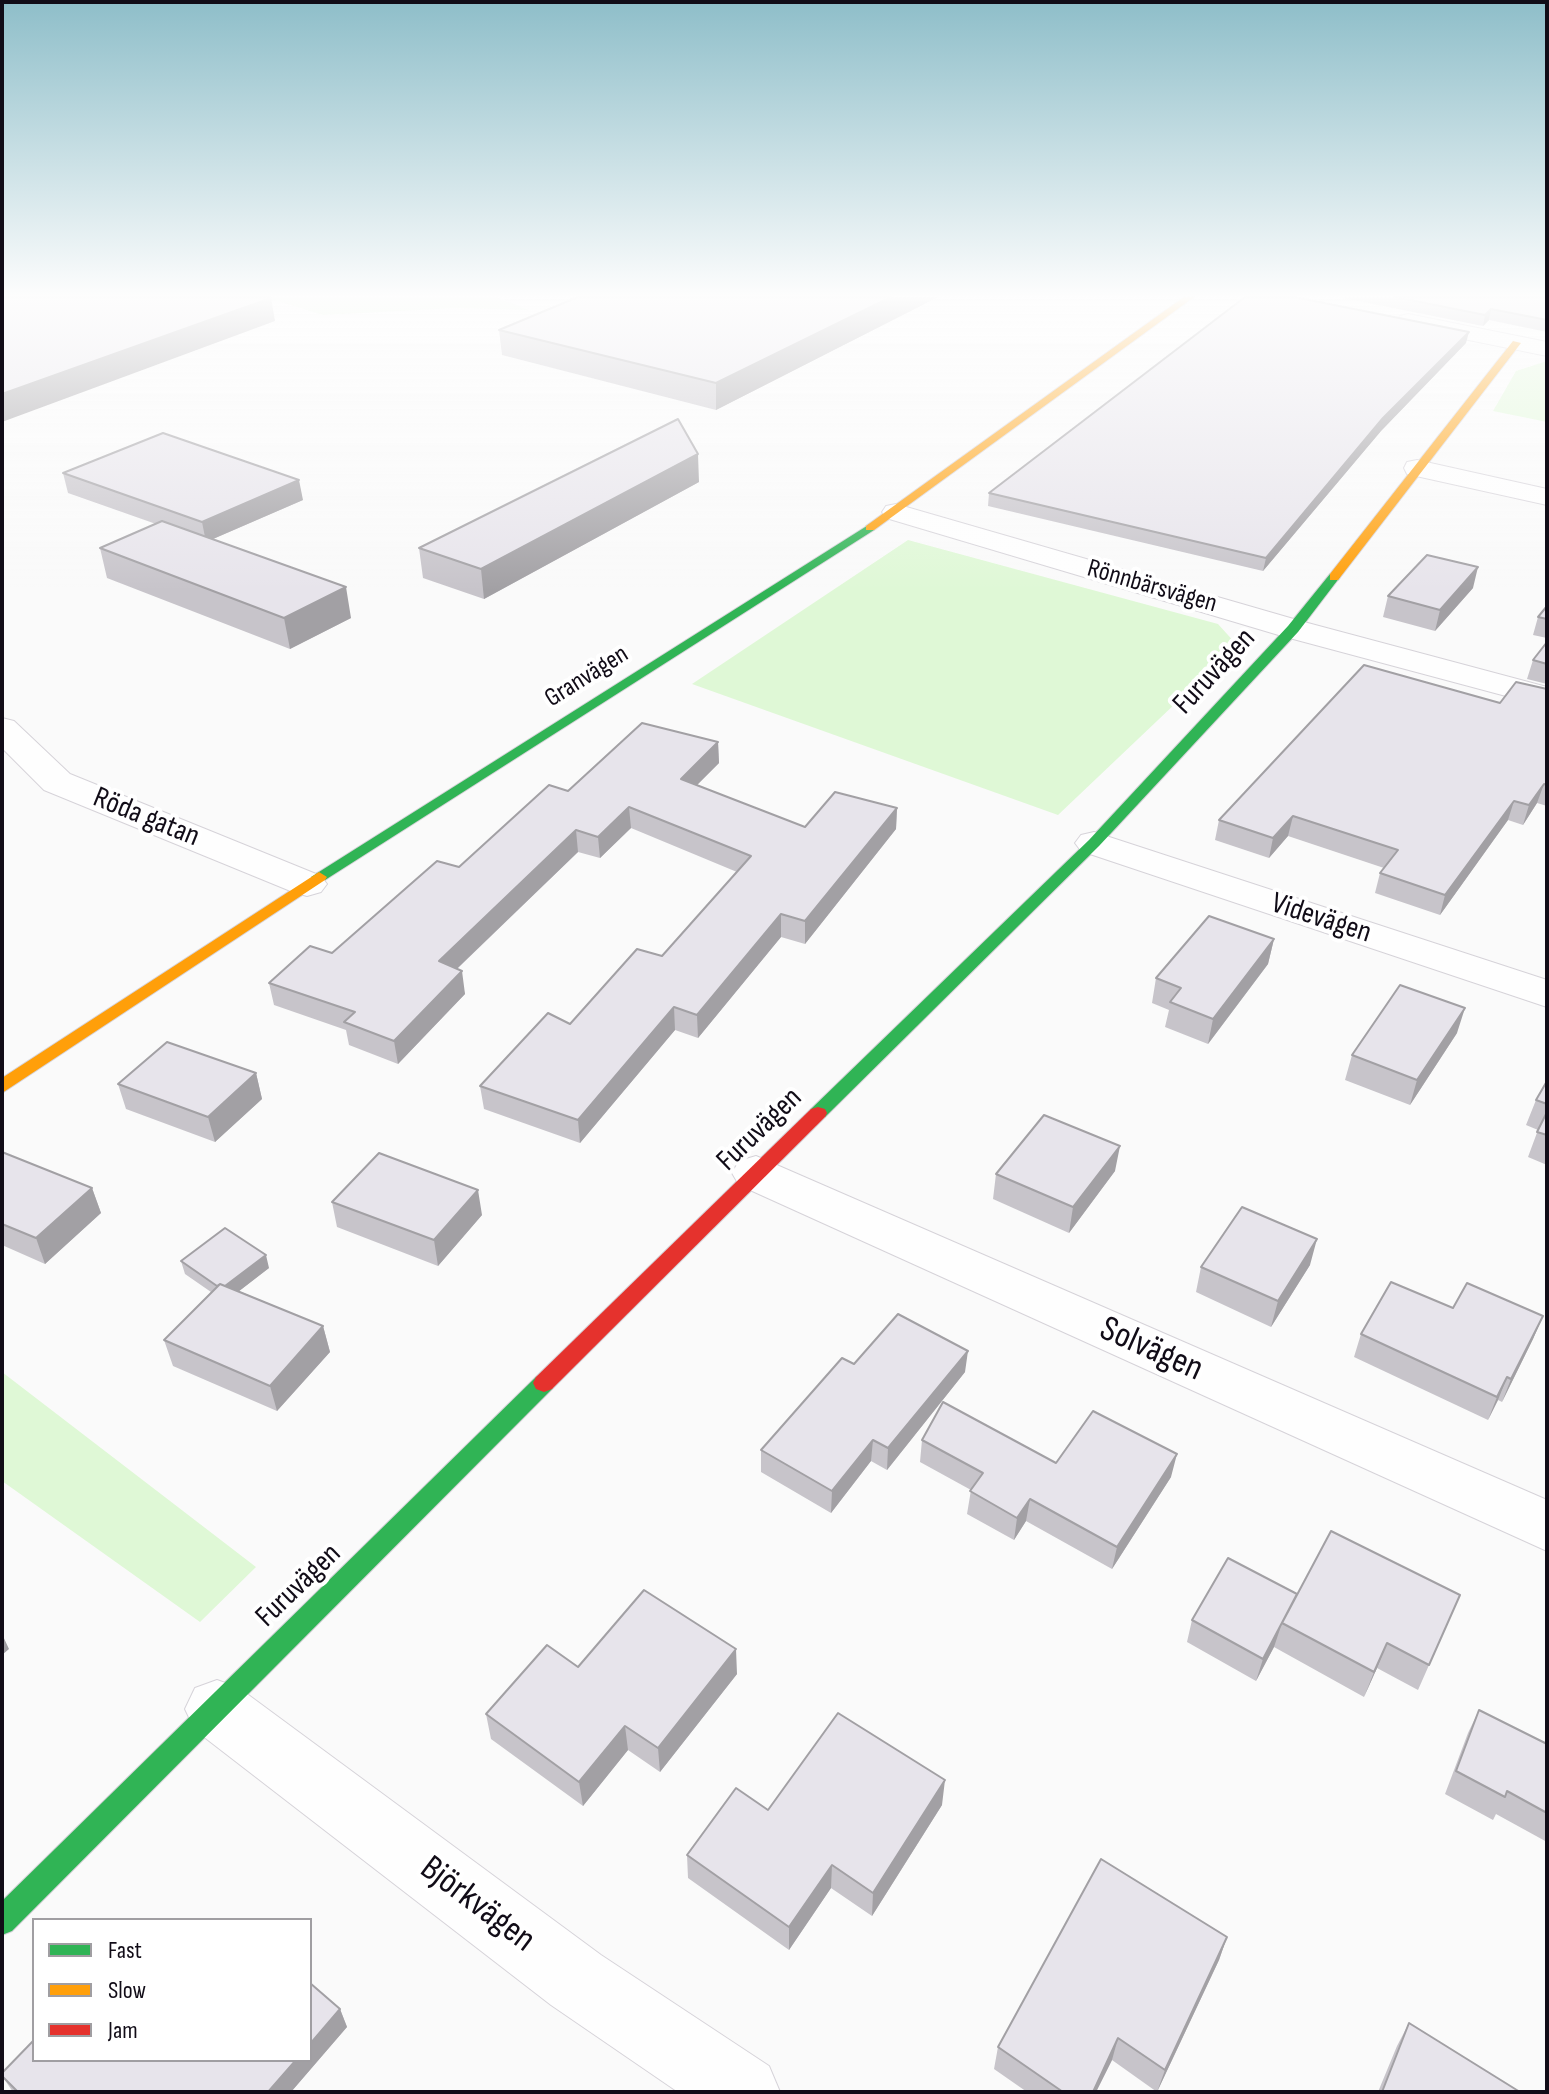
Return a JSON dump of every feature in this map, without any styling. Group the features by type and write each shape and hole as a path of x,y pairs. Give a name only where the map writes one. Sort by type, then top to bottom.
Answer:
{"street":[{"name":"Granvägen","path":"2,1087 307,884 896,512 1056,395"},
{"name":"Furuvägen","path":"2,1921 217,1709 249,1673 1094,843 1293,629 1475,395"},
{"path":"1417,468 1547,497"},
{"name":"Rönnbärsvägen","path":"896,512 1293,629 1547,697"},
{"name":"Röda gatan","path":"2,728 57,782 307,884"},
{"name":"Videvägen","path":"1094,843 1547,994"},
{"name":"Solvägen","path":"756,1173 1547,1526"},
{"name":"Björkvägen","path":"217,1709 576,1980 743,2092"}],"green space":[{"path":"1502,395 1547,395 1547,422 1493,411"},
{"path":"908,540 1218,624 1237,645 1058,815 692,684"},
{"path":"2,1372 256,1567 200,1622 2,1481"}],"building":[{"path":"1117,395 1406,395 1383,418 1266,558 989,493"},
{"path":"678,419 698,454 481,569 419,548"},
{"path":"163,433 299,480 202,522 63,473"},
{"path":"162,521 346,587 284,618 100,548"},
{"path":"1427,555 1478,567 1440,610 1388,596"},
{"path":"1547,606 1547,619 1538,617"},
{"path":"1547,642 1547,664 1533,660"},
{"path":"1364,665 1500,703 1516,682 1547,689 1547,785 1544,784 1529,805 1514,801 1445,895 1380,873 1398,850 1293,816 1273,838 1219,820"},
{"path":"642,723 718,742 681,779 805,827 835,792 897,808 805,921 781,914 697,1015 674,1007 578,1120 480,1086 548,1013 570,1024 637,949 662,956 751,856 629,807 598,837 576,830 439,961 462,971 394,1041 344,1022 355,1012 269,983 310,946 332,953 437,861 459,867 549,785 568,791"},
{"path":"1209,916 1274,939 1213,1019 1170,1002 1181,988 1156,978"},
{"path":"1400,985 1465,1008 1417,1080 1352,1055"},
{"path":"167,1042 256,1073 208,1117 118,1084"},
{"path":"1547,1081 1547,1104 1536,1100"},
{"path":"1547,1112 1547,1135 1537,1132"},
{"path":"1044,1115 1120,1146 1073,1207 996,1174"},
{"path":"2,1152 92,1188 36,1238 2,1224"},
{"path":"379,1153 478,1190 434,1240 332,1202"},
{"path":"1242,1207 1317,1239 1278,1301 1201,1267"},
{"path":"225,1228 266,1255 225,1286 217,1286 181,1261"},
{"path":"1391,1282 1453,1308 1467,1283 1543,1316 1511,1379 1507,1377 1497,1397 1361,1334"},
{"path":"220,1284 323,1326 270,1386 164,1340"},
{"path":"898,1314 968,1351 888,1448 873,1440 832,1491 761,1450 842,1358 854,1364"},
{"path":"943,1402 1056,1463 1093,1411 1177,1454 1117,1547 1030,1499 1017,1518 970,1491 983,1473 922,1440"},
{"path":"1331,1531 1460,1595 1429,1665 1387,1643 1374,1672 1282,1623"},
{"path":"1228,1558 1297,1594 1263,1659 1192,1620"},
{"path":"644,1590 736,1649 658,1748 625,1726 579,1782 486,1714 547,1645 578,1667"},
{"path":"1479,1710 1547,1744 1547,1813 1507,1791 1505,1797 1456,1771"},
{"path":"838,1713 945,1780 873,1893 832,1865 789,1927 687,1855 736,1788 768,1810"},
{"path":"1101,1859 1227,1937 1165,2070 1118,2038 1093,2092 1063,2092 998,2047"},
{"path":"312,1985 340,2009 312,2042"},
{"path":"1409,2023 1520,2092 1382,2092"},
{"path":"32,2042 32,2062 294,2062 268,2092 18,2092 2,2073"}],"traffic: fast":[{"path":"319,877 870,528"},
{"path":"818,1113 1094,843 1293,629 1334,577"},
{"path":"2,1921 544,1383"}],"traffic: slow":[{"path":"870,528 1055,395"},
{"path":"1334,577 1476,395"},
{"path":"2,1087 319,877"}],"traffic: jam":[{"path":"544,1383 818,1113"}]}
